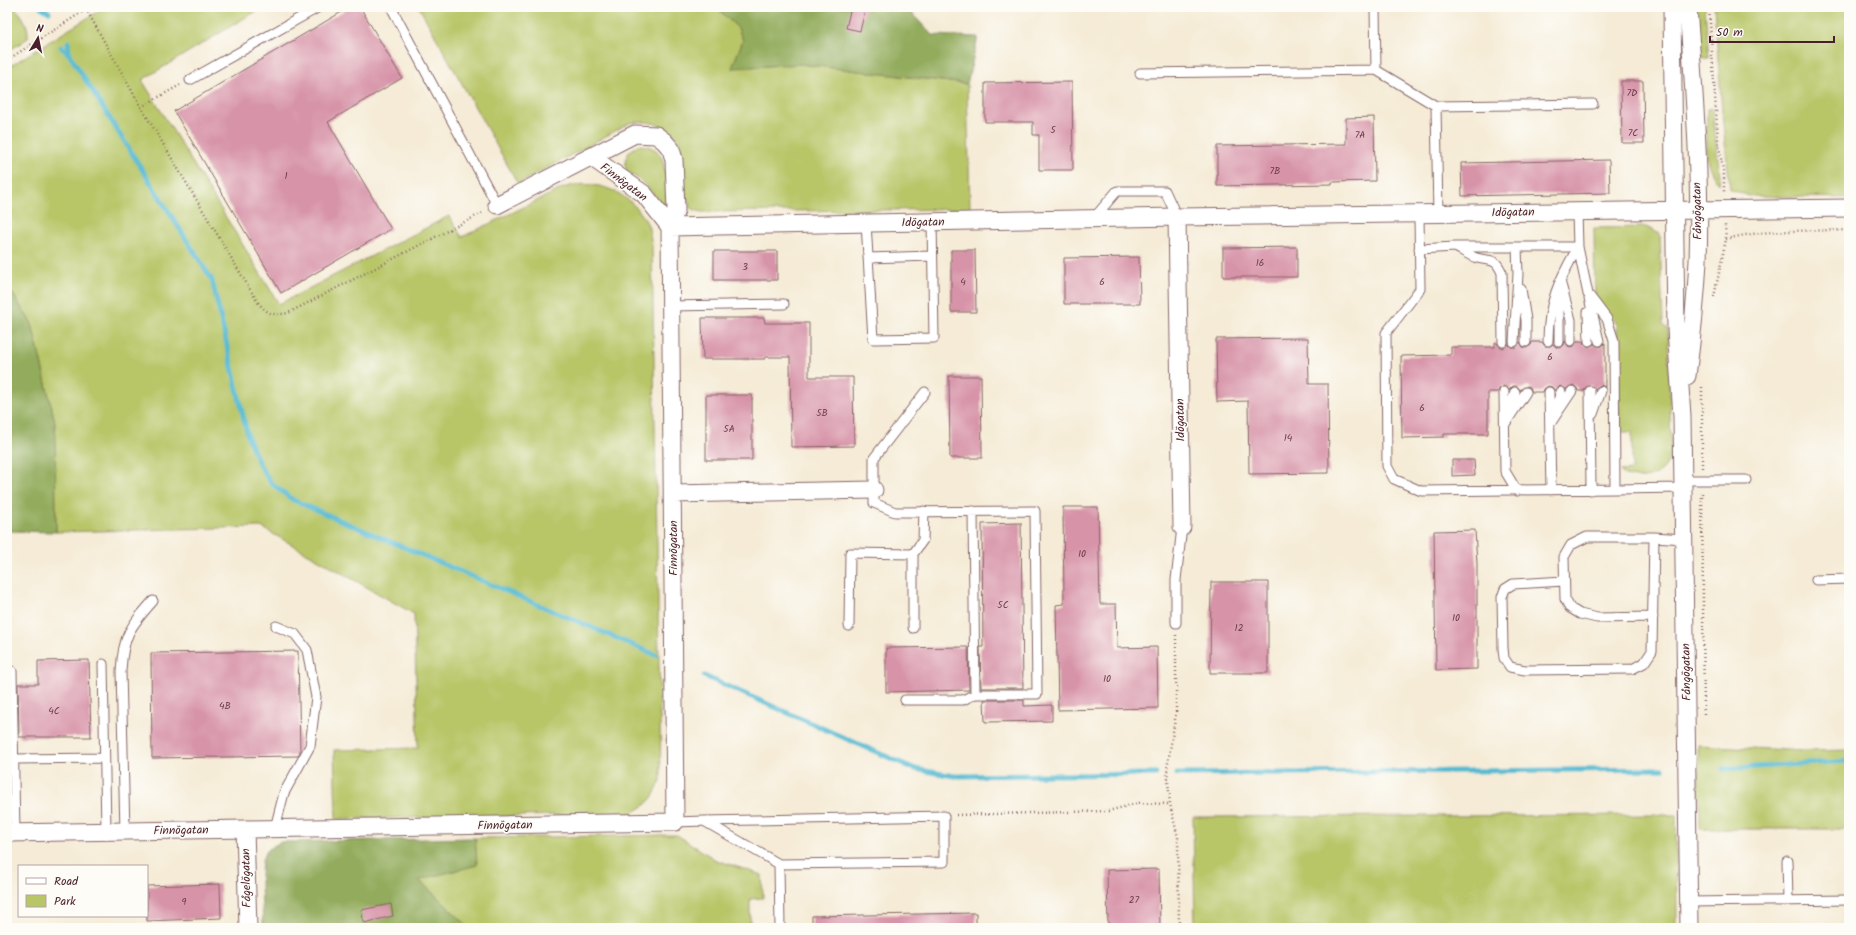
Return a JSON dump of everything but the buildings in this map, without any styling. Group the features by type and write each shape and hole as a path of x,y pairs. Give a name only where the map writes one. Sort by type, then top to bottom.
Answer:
{"street":[{"name":"Fångögatan","path":"1672,7 1676,329 1682,416 1689,928"},
{"name":"Fångögatan","path":"1682,416 1695,303 1698,259 1696,110 1688,7"},
{"name":"Finnögatan","path":"11,833 675,822 670,227 676,210 676,193 674,160 671,149 656,135 635,134 496,205"},
{"name":"Finnögatan","path":"591,157 644,194 670,227"},
{"name":"Idögatan","path":"670,227 1094,218 1849,208"},
{"name":"Idögatan","path":"1177,217 1182,527"},
{"path":"673,494 874,490"},
{"name":"Fågelögatan","path":"245,829 248,928"}],"lane":[{"path":"190,80 319,7"},
{"path":"391,7 496,205"},
{"path":"1375,7 1376,70"},
{"path":"1140,73 1376,70 1436,106 1593,104"},
{"path":"1436,106 1438,214"},
{"path":"1094,218 1117,191 1165,191 1177,217"},
{"path":"1577,212 1578,247 1599,341"},
{"path":"1419,214 1420,289 1386,333 1387,466 1394,479 1421,491 1615,490 1683,484 1702,480 1746,480"},
{"path":"866,223 873,339 934,338 932,222"},
{"path":"1419,249 1455,247 1578,247"},
{"path":"1455,247 1476,258 1492,260 1498,264 1502,273 1503,342"},
{"path":"1514,342 1518,247"},
{"path":"1548,342 1548,320 1559,280 1578,247"},
{"path":"868,258 932,256"},
{"path":"1518,274 1526,320 1526,342"},
{"path":"1559,280 1571,320 1571,341"},
{"path":"1559,280 1559,342"},
{"path":"1588,294 1588,341"},
{"path":"1588,294 1607,319 1614,341 1615,490"},
{"path":"671,306 784,304"},
{"path":"1550,424 1572,391"},
{"path":"1590,391 1591,490"},
{"path":"1590,423 1600,391"},
{"path":"905,700 963,700 975,694 1036,694 1035,511 895,512 874,503 874,458 925,392"},
{"path":"1504,392 1505,471 1517,491"},
{"path":"1505,424 1515,392"},
{"path":"1505,424 1526,392"},
{"path":"1549,392 1551,490"},
{"path":"1550,424 1561,392"},
{"path":"913,628 913,554 923,540 924,511"},
{"path":"973,511 975,694"},
{"path":"1176,623 1176,580 1182,527"},
{"path":"1654,617 1597,618 1580,614 1570,608 1564,599 1564,558 1571,545 1587,537 1684,539"},
{"path":"1564,582 1513,584 1505,589 1502,597 1503,648 1504,658 1510,667 1525,670 1632,669 1644,663 1652,651 1654,617 1654,538"},
{"path":"849,626 850,553 913,554"},
{"path":"1816,580 1849,579"},
{"path":"125,831 121,671 122,649 132,625 153,601"},
{"path":"275,828 284,793 310,746 316,697 307,650 295,634 276,626"},
{"path":"103,664 106,831"},
{"path":"11,833 14,759 12,671"},
{"path":"14,759 105,758"},
{"path":"675,822 704,821 944,816 944,862 779,864 704,821"},
{"path":"1787,861 1788,900"},
{"path":"779,864 780,928"},
{"path":"1689,902 1849,900"}],"path":[{"path":"7,60 90,7"},
{"path":"1709,7 1718,140 1724,176 1726,239 1713,301"},
{"path":"86,9 141,107 265,312 277,315 288,313 496,205"},
{"path":"141,107 190,80"},
{"path":"1726,239 1741,235 1772,232 1849,230"},
{"path":"1702,378 1704,722"},
{"path":"1176,623 1176,713 1167,769 1170,804 1178,838 1179,928"},
{"path":"944,816 1108,811 1139,804 1170,804"}],"green space":[{"path":"7,7 14,7 25,21 28,29 28,38 7,52"},
{"path":"105,7 263,7 142,80 279,304 449,216 462,237 563,188 587,184 599,186 622,195 640,212 648,225 652,244 661,780 653,796 642,807 630,814 336,819 334,750 418,748 414,614 261,527 56,532 55,422 32,324 7,285 7,68"},
{"path":"419,7 716,7 738,28 743,40 732,68 800,64 967,84 970,209 701,212 692,209 688,201 684,186 681,148 678,140 668,129 653,123 645,122 630,123 518,184"},
{"path":"716,7 906,7 932,35 978,37 967,84 800,64 732,68 743,40 738,28"},
{"path":"1695,7 1705,7 1709,58 1703,58 1698,35"},
{"path":"1714,7 1849,7 1849,198 1749,196 1730,189 1723,124"},
{"path":"1712,108 1720,176 1719,184 1709,166 1706,148 1707,109"},
{"path":"641,145 655,149 662,157 665,170 668,203 666,209 662,208 656,196 647,187 626,170 626,157 630,151"},
{"path":"1646,227 1660,234 1663,325 1668,329 1671,452 1666,465 1659,473 1653,476 1635,478 1624,475 1620,471 1632,470 1632,432 1620,432 1617,324 1595,299 1594,228"},
{"path":"7,285 32,324 55,422 56,532 7,531"},
{"path":"1698,745 1805,751 1849,750 1849,829 1700,829"},
{"path":"1676,815 1677,927 1675,928 1195,928 1193,817"},
{"path":"677,835 716,860 762,875 763,898 750,899 750,928 470,928 418,879 477,865 475,838"},
{"path":"475,838 477,865 419,880 470,928 263,927 261,879 262,861 264,855 271,847 281,842"}],"waterway":[{"path":"41,7 49,12"},
{"path":"68,42 69,54"},
{"path":"61,47 69,54 212,280 248,437 259,464 271,483 293,500 656,655"},
{"path":"704,676 915,769 954,776 1156,774"},
{"path":"1723,769 1849,761"},
{"path":"1177,774 1663,769"}]}
